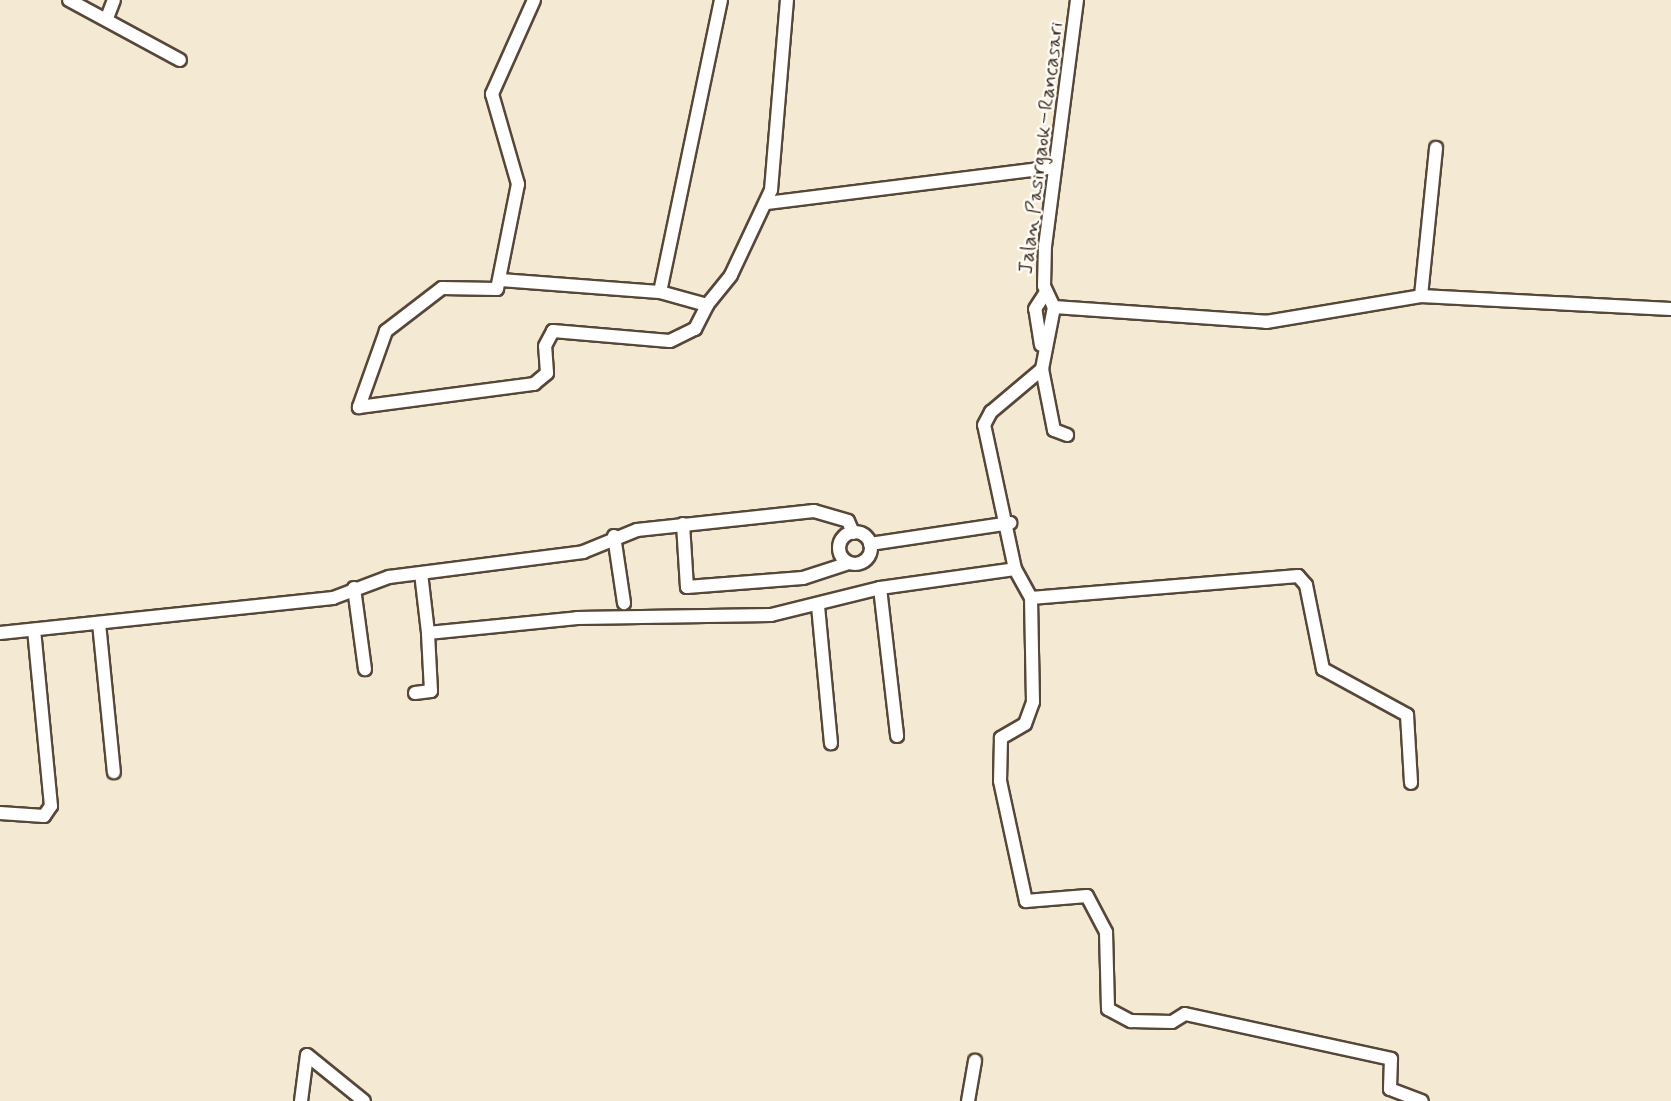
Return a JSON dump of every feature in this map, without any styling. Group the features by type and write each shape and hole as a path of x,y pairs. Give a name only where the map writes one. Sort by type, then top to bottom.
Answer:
{"street":[{"path":"69,0 107,18 180,60"},
{"path":"107,18 114,0"},
{"path":"534,0 492,94 518,184 500,281 491,292 442,288 384,333 359,407 534,384 547,373 545,346 553,331 670,341 695,329 707,305 731,275 767,203 787,0"},
{"path":"660,292 721,0"},
{"name":"Jalan Pasirgaok–Rancasari","path":"1054,307 1046,292 1054,167 1077,0"},
{"path":"1421,296 1436,149"},
{"path":"767,203 1054,167"},
{"path":"500,281 660,292 707,305"},
{"path":"1046,292 1035,309 1054,430 1067,435"},
{"path":"1422,1101 1390,1089 1391,1059 1185,1014 1172,1022 1131,1021 1108,1009 1106,932 1087,896 1026,901 1000,781 1001,738 1025,724 1033,702 1031,598 1015,569 1010,523 984,425 991,412 1043,363 1054,307 1266,322 1421,296 1671,309"},
{"path":"0,633 333,597 354,588 421,573 569,555 614,536 683,524 814,511 848,521 853,533 870,544 1010,523"},
{"path":"683,524 687,587 803,578 867,558 870,544"},
{"path":"849,563 839,547 853,533"},
{"path":"614,536 624,603"},
{"path":"428,633 577,618 771,615 818,606 880,588 1015,569"},
{"path":"415,694 431,691 421,573"},
{"path":"1031,598 1298,576 1310,601 1323,669 1407,715 1411,783"},
{"path":"354,588 365,669"},
{"path":"880,588 897,736"},
{"path":"818,606 831,743"},
{"path":"99,623 114,772"},
{"path":"0,813 36,818 51,806 34,630"},
{"path":"300,1101 307,1055 364,1101"},
{"path":"968,1101 975,1061"}]}
